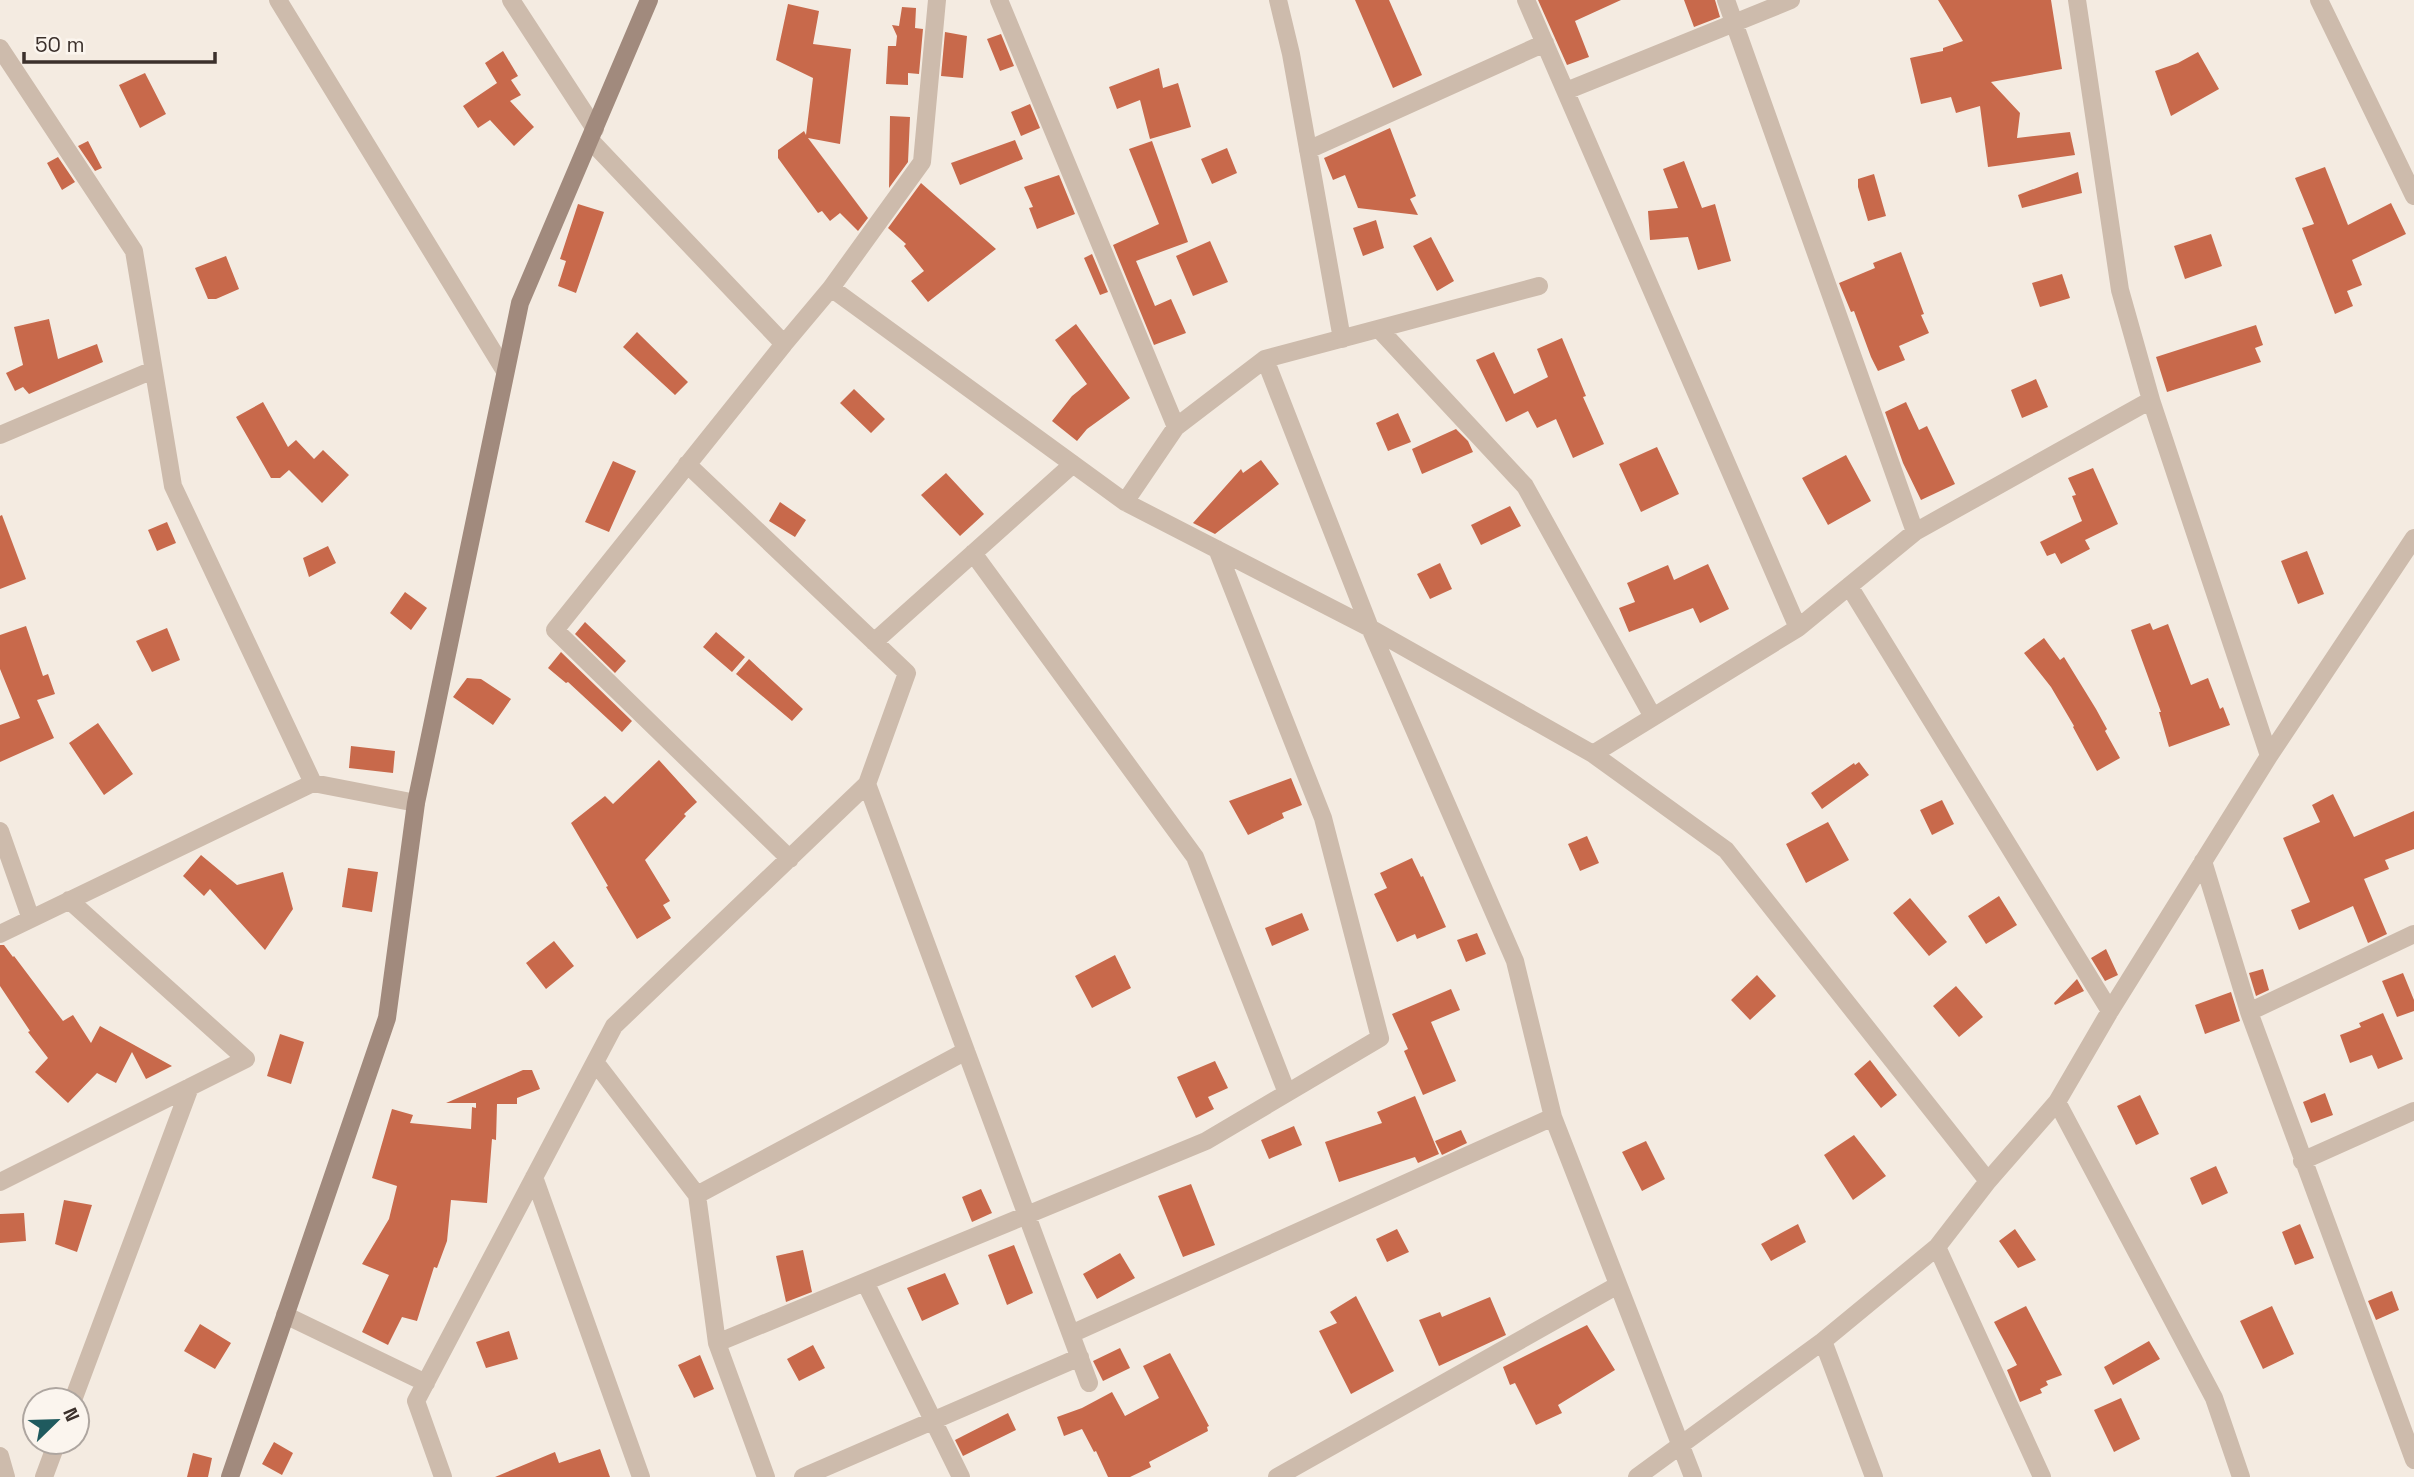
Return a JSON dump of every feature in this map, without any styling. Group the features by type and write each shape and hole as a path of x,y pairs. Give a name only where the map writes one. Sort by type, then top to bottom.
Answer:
{"street":[{"path":"278,0 505,371"},
{"path":"511,0 593,135 784,344"},
{"path":"230,1477 387,1017 416,803 520,303 649,0"},
{"path":"790,859 555,630 831,288 922,162 937,0"},
{"path":"999,0 1176,427"},
{"path":"1278,0 1291,54 1342,339"},
{"path":"1526,0 1798,628"},
{"path":"1726,0 1915,532"},
{"path":"1566,91 1791,0"},
{"path":"2077,0 2120,289 2151,400 2269,757"},
{"path":"2319,0 2414,196"},
{"path":"1308,150 1545,43"},
{"path":"0,48 134,251 173,486 313,783"},
{"path":"1125,502 1176,427 1265,359 1539,286"},
{"path":"831,288 1125,502 1370,628 1593,754 1726,850 1988,1181"},
{"path":"1379,329 1525,486 1653,717"},
{"path":"1265,359 1370,628 1515,961 1553,1117 1693,1477"},
{"path":"0,435 153,370"},
{"path":"1593,754 1798,628 1915,532 2151,400"},
{"path":"443,1477 415,1401 614,1026 867,785 907,673 687,464"},
{"path":"874,642 1073,464"},
{"path":"1636,1477 1823,1341 1937,1247 1988,1181 2057,1102 2203,861 2414,538"},
{"path":"717,1343 1206,1141 1380,1038 1323,818 1217,549"},
{"path":"973,553 1195,857 1287,1093"},
{"path":"1849,586 2110,1011"},
{"path":"0,934 313,783 416,803"},
{"path":"867,785 1089,1383"},
{"path":"0,831 31,919"},
{"path":"2203,861 2249,1012 2414,1461"},
{"path":"0,1182 246,1059 69,900"},
{"path":"2249,1012 2414,934"},
{"path":"697,1195 966,1051"},
{"path":"596,1062 697,1195 717,1343 766,1477"},
{"path":"78,1386 190,1087"},
{"path":"2057,1102 2214,1398 2241,1477"},
{"path":"2302,1161 2414,1111"},
{"path":"1071,1334 1553,1117"},
{"path":"534,1177 641,1477"},
{"path":"1937,1247 2042,1477"},
{"path":"865,1282 961,1477"},
{"path":"1277,1477 1618,1285"},
{"path":"285,1315 426,1383"},
{"path":"1823,1341 1874,1477"},
{"path":"803,1477 1080,1357"},
{"path":"0,1456 6,1477"},
{"path":"44,1477 52,1456"}],"building":[{"path":"1355,0 1389,0 1422,75 1393,88"},
{"path":"1538,0 1621,0 1575,21 1589,57 1567,65"},
{"path":"1684,0 1715,0 1720,17 1694,27"},
{"path":"1938,0 2051,0 2062,69 1991,82 2020,113 2017,138 2070,132 2075,155 1988,167 1980,106 1956,113 1951,97 1921,104 1910,58 1943,51 1943,48 1963,41"},
{"path":"788,4 819,11 813,44 851,49 840,144 808,138 868,218 858,231 840,213 830,221 822,211 818,213 778,158 778,150 804,131 806,135 813,78 776,60"},
{"path":"902,7 916,8 915,28 923,29 919,74 908,73 908,85 886,84 888,46 896,46 897,36 892,25 899,26"},
{"path":"945,32 967,36 963,78 941,76"},
{"path":"1001,34 1014,66 1000,71 987,39"},
{"path":"503,51 518,76 511,80 521,95 510,101 534,127 514,146 490,120 478,128 463,106 497,83 485,63"},
{"path":"2198,52 2219,89 2171,116 2155,71"},
{"path":"1159,68 1163,88 1178,83 1191,127 1150,139 1140,100 1117,109 1109,87"},
{"path":"145,73 166,114 140,128 119,85"},
{"path":"1030,104 1040,128 1021,136 1011,112"},
{"path":"890,116 910,117 908,162 889,188"},
{"path":"1390,128 1416,196 1410,199 1418,215 1358,208 1345,175 1333,180 1324,158"},
{"path":"1015,140 1023,159 960,185 951,163"},
{"path":"88,141 102,168 95,171 78,146"},
{"path":"1152,141 1188,242 1136,261 1155,306 1171,299 1186,333 1154,345 1113,245 1159,224 1129,149"},
{"path":"1227,148 1237,173 1212,184 1201,159"},
{"path":"58,157 75,182 62,190 47,163"},
{"path":"1684,161 1702,208 1715,204 1731,261 1698,270 1688,237 1650,240 1648,211 1678,208 1663,169"},
{"path":"2325,167 2348,225 2391,203 2406,234 2352,260 2362,285 2347,291 2353,306 2335,314 2302,228 2314,224 2295,178"},
{"path":"2078,172 2082,193 2022,208 2018,195"},
{"path":"1874,174 1886,216 1868,221 1858,179"},
{"path":"1059,175 1075,214 1037,229 1029,208 1033,207 1024,187"},
{"path":"921,183 996,249 928,302 911,281 924,271 904,246 906,244 888,228"},
{"path":"578,204 604,212 576,293 558,286 566,261 560,259"},
{"path":"1376,220 1384,248 1363,256 1353,228"},
{"path":"2211,234 2222,266 2185,279 2174,246"},
{"path":"1431,237 1454,281 1437,291 1413,246"},
{"path":"1210,241 1228,282 1193,296 1176,256"},
{"path":"1901,252 1929,333 1899,346 1905,360 1878,371 1854,311 1851,312 1839,283 1875,268 1873,263"},
{"path":"1092,254 1108,292 1100,295 1084,258"},
{"path":"226,256 239,289 216,299 208,299 195,268"},
{"path":"2062,274 2070,298 2040,307 2032,283"},
{"path":"49,319 58,359 97,344 103,362 29,394 23,387 15,391 6,373 23,365 14,327"},
{"path":"1076,324 1130,398 1087,429 1077,441 1052,421 1072,396 1087,384 1055,340"},
{"path":"2256,325 2263,345 2255,348 2261,362 2167,392 2156,357"},
{"path":"637,332 688,382 675,395 623,347"},
{"path":"1562,338 1586,396 1583,397 1604,444 1573,458 1556,419 1537,428 1528,411 1506,422 1476,360 1494,352 1514,394 1548,377 1537,349"},
{"path":"2036,379 2048,407 2022,418 2011,390"},
{"path":"854,389 885,419 871,433 840,403"},
{"path":"263,402 288,447 296,440 314,459 323,450 349,475 322,503 289,470 280,478 271,478 236,417"},
{"path":"1906,402 1919,430 1927,426 1955,484 1921,500 1903,463 1885,412"},
{"path":"1398,413 1411,442 1388,451 1376,423"},
{"path":"1456,429 1468,441 1473,452 1422,474 1412,449"},
{"path":"1657,447 1679,494 1641,512 1619,464"},
{"path":"1846,455 1871,501 1828,525 1802,478"},
{"path":"1261,460 1279,484 1215,534 1193,523 1241,469 1243,473"},
{"path":"613,461 636,471 609,532 585,522"},
{"path":"2093,468 2118,524 2085,540 2090,549 2061,564 2055,553 2047,556 2040,542 2082,521 2072,496 2076,495 2068,478"},
{"path":"946,473 984,514 960,536 921,495"},
{"path":"780,502 806,520 795,537 769,521"},
{"path":"1510,506 1521,526 1481,545 1471,525"},
{"path":"2,515 26,579 0,589 0,516"},
{"path":"167,522 176,543 157,551 148,530"},
{"path":"328,546 336,563 309,577 303,558"},
{"path":"2307,551 2324,594 2298,604 2281,561"},
{"path":"1440,563 1452,589 1430,599 1417,574"},
{"path":"1708,564 1729,609 1700,623 1693,608 1629,632 1619,608 1635,602 1627,583 1668,565 1674,580"},
{"path":"405,592 427,608 411,630 390,613"},
{"path":"585,622 626,661 615,673 575,634"},
{"path":"2150,623 2153,630 2168,624 2191,685 2208,678 2220,709 2223,707 2230,725 2169,747 2161,712 2131,630"},
{"path":"26,626 43,676 48,674 55,694 37,700 54,738 0,762 0,725 20,718 0,669 0,635"},
{"path":"167,628 180,660 152,672 136,641"},
{"path":"716,632 745,657 732,672 703,647"},
{"path":"2044,638 2060,660 2064,657 2096,709 2120,758 2097,771 2051,687 2024,653"},
{"path":"561,652 632,721 622,732 568,682 548,668"},
{"path":"749,659 803,709 792,721 736,674"},
{"path":"467,678 481,679 511,699 493,725 453,697"},
{"path":"98,723 133,774 104,795 69,743"},
{"path":"351,746 395,751 393,773 349,768"},
{"path":"659,760 697,802 645,860 670,901 663,905 671,918 637,939 571,823 605,796 613,804"},
{"path":"1859,762 1869,775 1822,809 1811,793"},
{"path":"1291,778 1302,805 1282,813 1284,818 1248,835 1229,801"},
{"path":"2333,794 2354,837 2414,811 2414,849 2385,860 2389,869 2364,879 2387,934 2368,943 2353,906 2299,930 2291,910 2310,902 2283,838 2320,822 2312,805"},
{"path":"1942,800 1954,824 1932,835 1920,810"},
{"path":"1828,822 1849,860 1806,883 1786,844"},
{"path":"1587,836 1599,863 1580,871 1568,844"},
{"path":"201,855 237,885 283,872 293,909 265,950 210,889 204,896 183,876"},
{"path":"1412,858 1446,927 1417,939 1415,934 1397,942 1374,894 1387,888 1380,873"},
{"path":"348,868 378,872 372,912 342,907"},
{"path":"1999,896 2017,925 1986,944 1968,916"},
{"path":"1910,898 1947,942 1929,956 1893,913"},
{"path":"1302,913 1309,930 1272,946 1265,928"},
{"path":"1477,933 1486,954 1466,962 1457,940"},
{"path":"554,941 574,966 546,989 526,963"},
{"path":"0,945 4,945 14,956 63,1021 73,1015 91,1043 100,1026 172,1066 146,1079 132,1052 116,1083 97,1073 68,1103 35,1072 48,1058 28,1032 30,1031 0,986"},
{"path":"2106,949 2118,975 2105,981 2091,958"},
{"path":"1115,955 1131,988 1092,1008 1075,976"},
{"path":"2263,969 2269,990 2256,996 2249,973"},
{"path":"2403,973 2414,1000 2414,1011 2397,1017 2382,981"},
{"path":"1757,975 1776,996 1750,1020 1731,1000"},
{"path":"2077,979 2084,991 2055,1005 2054,1003"},
{"path":"1956,986 1983,1017 1959,1037 1933,1006"},
{"path":"1451,989 1460,1010 1431,1022 1456,1081 1423,1095 1404,1051 1408,1049 1392,1014"},
{"path":"2231,992 2240,1021 2205,1034 2195,1005"},
{"path":"2383,1013 2403,1059 2378,1069 2372,1055 2350,1063 2340,1035 2361,1027 2359,1023"},
{"path":"280,1034 304,1042 291,1084 267,1076"},
{"path":"1870,1060 1897,1095 1881,1108 1854,1074"},
{"path":"1215,1061 1228,1088 1208,1097 1214,1109 1196,1118 1177,1077"},
{"path":"523,1070 532,1070 540,1089 517,1098 517,1104 497,1104 496,1140 492,1139 487,1203 451,1200 447,1241 437,1268 434,1267 417,1321 402,1317 388,1345 362,1332 389,1275 362,1264 389,1219 397,1186 372,1178 392,1109 413,1115 410,1123 471,1129 472,1107 476,1108 476,1103 446,1103"},
{"path":"2325,1093 2333,1115 2311,1123 2303,1102"},
{"path":"2140,1095 2159,1134 2136,1145 2117,1106"},
{"path":"1415,1096 1439,1154 1418,1163 1415,1157 1339,1182 1325,1142 1382,1123 1377,1112"},
{"path":"1294,1126 1302,1145 1269,1159 1261,1140"},
{"path":"1461,1130 1467,1143 1442,1155 1435,1141"},
{"path":"1854,1135 1886,1176 1853,1200 1824,1155"},
{"path":"1646,1141 1665,1179 1642,1191 1622,1152"},
{"path":"2216,1166 2228,1193 2202,1205 2190,1178"},
{"path":"1191,1184 1215,1245 1183,1257 1158,1196"},
{"path":"981,1189 992,1213 972,1222 962,1197"},
{"path":"64,1200 92,1205 77,1252 55,1244"},
{"path":"24,1213 26,1241 0,1243 0,1214"},
{"path":"1798,1224 1806,1242 1771,1261 1761,1244"},
{"path":"2300,1224 2314,1258 2295,1265 2282,1232"},
{"path":"1397,1229 1409,1252 1387,1262 1376,1239"},
{"path":"2015,1229 2036,1260 2018,1268 1999,1241"},
{"path":"1014,1245 1033,1293 1007,1305 988,1255"},
{"path":"803,1250 812,1292 786,1302 776,1256"},
{"path":"1120,1253 1135,1278 1097,1299 1083,1274"},
{"path":"945,1273 959,1304 922,1321 907,1288"},
{"path":"2392,1291 2399,1310 2376,1320 2368,1301"},
{"path":"1356,1296 1394,1371 1351,1394 1319,1331 1337,1323 1330,1312"},
{"path":"1490,1297 1506,1335 1439,1366 1419,1320 1440,1312 1442,1317"},
{"path":"2026,1306 2062,1375 2046,1381 2048,1385 2040,1389 2042,1393 2020,1402 2007,1370 2017,1365 1994,1322"},
{"path":"2272,1306 2294,1354 2263,1369 2240,1321"},
{"path":"200,1324 231,1343 215,1369 184,1351"},
{"path":"1587,1325 1615,1370 1558,1405 1562,1413 1536,1425 1515,1383 1510,1385 1503,1367"},
{"path":"509,1331 518,1359 486,1368 476,1342"},
{"path":"2149,1341 2160,1359 2113,1385 2104,1367"},
{"path":"813,1345 825,1368 799,1381 787,1359"},
{"path":"1120,1348 1130,1368 1103,1381 1093,1361"},
{"path":"1170,1353 1209,1426 1208,1431 1149,1462 1151,1467 1130,1477 1108,1477 1082,1429 1064,1436 1057,1417 1082,1408 1112,1392 1125,1416 1159,1398 1143,1366"},
{"path":"700,1355 714,1389 694,1398 678,1365"},
{"path":"2121,1398 2140,1439 2114,1452 2094,1410"},
{"path":"1008,1413 1016,1430 963,1456 955,1440"},
{"path":"274,1442 293,1453 282,1475 262,1464"},
{"path":"600,1449 610,1477 495,1477 555,1452 559,1463"},
{"path":"193,1453 212,1458 208,1477 187,1477"}]}
